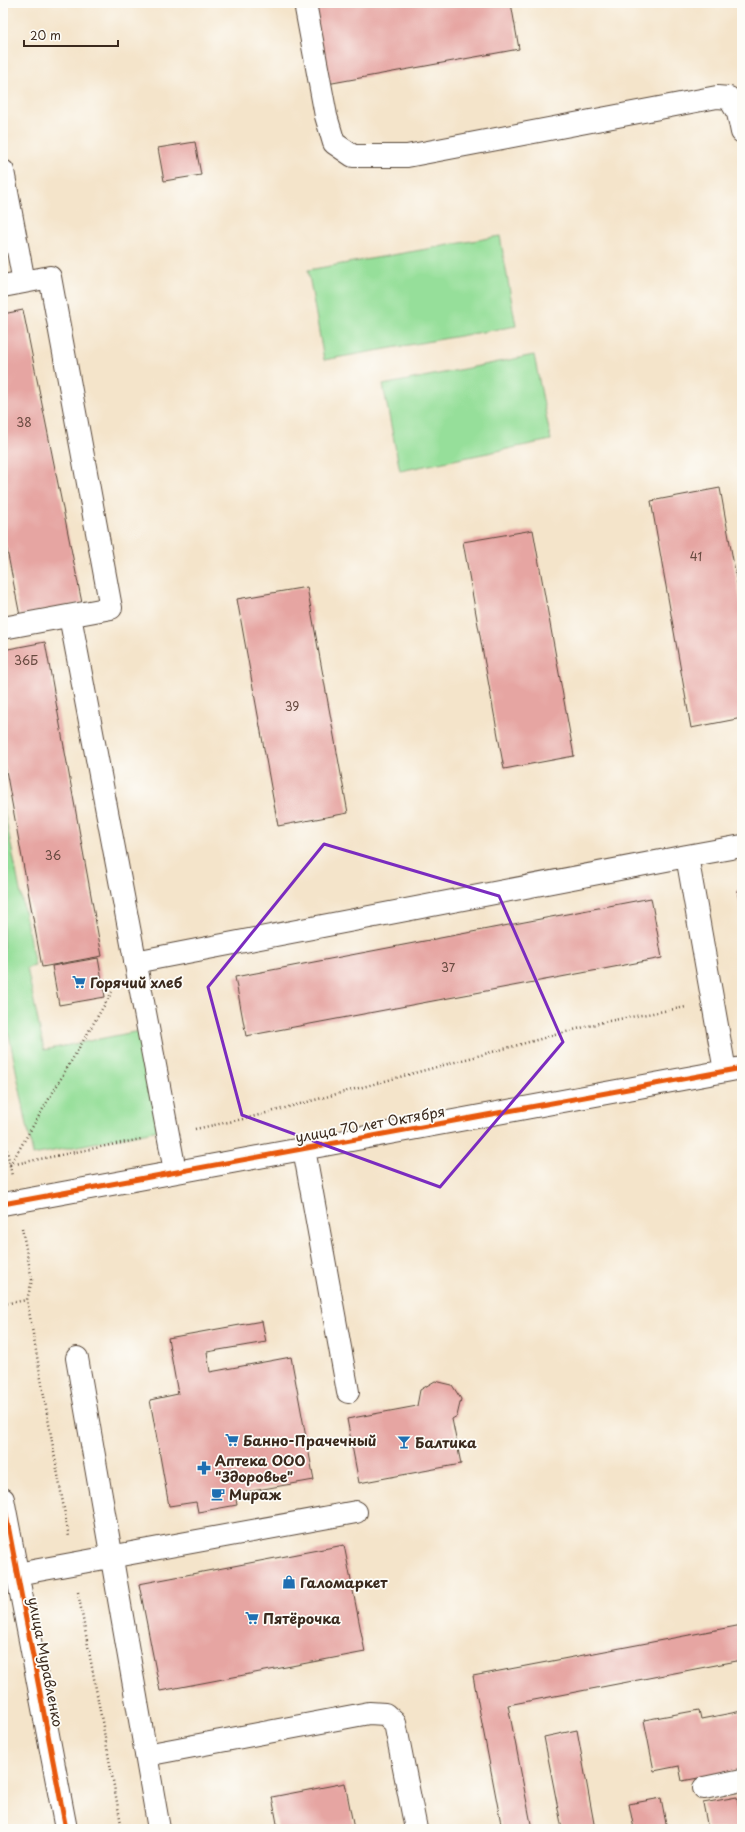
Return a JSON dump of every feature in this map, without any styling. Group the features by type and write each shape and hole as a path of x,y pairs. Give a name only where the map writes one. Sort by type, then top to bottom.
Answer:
{"street":[{"path":"305,3 326,116 334,143 353,156 406,156 717,97 729,98 738,113 742,132"},
{"path":"3,171 13,284 50,277 111,608 3,628"},
{"path":"70,616 175,1171"},
{"path":"135,958 742,846"},
{"path":"686,856 712,1002 734,1069"},
{"name":"улица 70 лет Октября","path":"3,1204 175,1171 304,1149 734,1069"},
{"path":"304,1149 348,1392"},
{"path":"77,1358 159,1829"},
{"name":"улица Муравленко","path":"3,1499 66,1829"},
{"path":"17,1574 356,1512"},
{"path":"146,1754 369,1713 385,1714 395,1723 416,1829"},
{"path":"704,1788 742,1780"}],"path":[{"path":"135,958 10,1165 248,1118 604,1022 712,1002"},
{"path":"3,1304 27,1300"}],"highlighted area":[{"path":"324,844 499,896 563,1042 440,1187 242,1115 208,987"}],"green space":[{"path":"500,236 516,326 324,360 308,270"},
{"path":"534,355 551,440 400,471 383,385"},
{"path":"3,805 35,966 27,968 44,1050 139,1031 159,1130 33,1155 3,1005"}],"building":[{"path":"312,3 511,3 519,49 327,84"},
{"path":"195,142 201,175 164,181 158,148"},
{"path":"23,310 82,603 20,616 3,530 3,314"},
{"path":"720,488 742,610 742,718 691,728 651,501"},
{"path":"533,530 574,756 504,769 463,542"},
{"path":"307,587 348,813 278,826 237,599"},
{"path":"45,642 102,956 42,967 3,754 3,650"},
{"path":"737,890 742,890 742,911 741,911"},
{"path":"651,898 662,958 246,1036 235,977"},
{"name":"Горячий хлеб","path":"98,958 105,997 59,1005 52,966"},
{"name":"Банно-Прачечный","path":"262,1321 266,1342 207,1352 210,1372 291,1357 314,1480 235,1494 237,1505 198,1512 196,1502 169,1506 150,1400 178,1394 168,1338"},
{"name":"Балтика","path":"435,1381 452,1385 461,1399 457,1416 452,1419 461,1464 359,1483 347,1419 417,1406 420,1390"},
{"name":"Пятёрочка","path":"344,1545 365,1652 160,1691 139,1584"},
{"path":"742,1625 742,1660 508,1705 532,1829 502,1829 473,1676"},
{"path":"699,1710 701,1719 742,1711 742,1770 682,1781 679,1766 654,1771 644,1720"},
{"path":"577,1730 595,1829 562,1829 544,1737"},
{"path":"345,1783 354,1829 278,1829 272,1797"},
{"path":"737,1797 742,1829 708,1829 703,1803"},
{"path":"661,1798 667,1829 634,1829 629,1804"}],"cycle path":[{"path":"3,1204 742,1068"},
{"path":"3,1499 66,1829"}],"place":[{"name":"Горячий хлеб","path":"79,982"},
{"name":"Банно-Прачечный","path":"232,1440"},
{"name":"Балтика","path":"404,1442"},
{"name":"Аптека ООО \"Здоровье\"","path":"204,1468"},
{"name":"Мираж","path":"218,1494"},
{"name":"Галомаркет","path":"289,1582"},
{"name":"Пятёрочка","path":"252,1618"}]}
